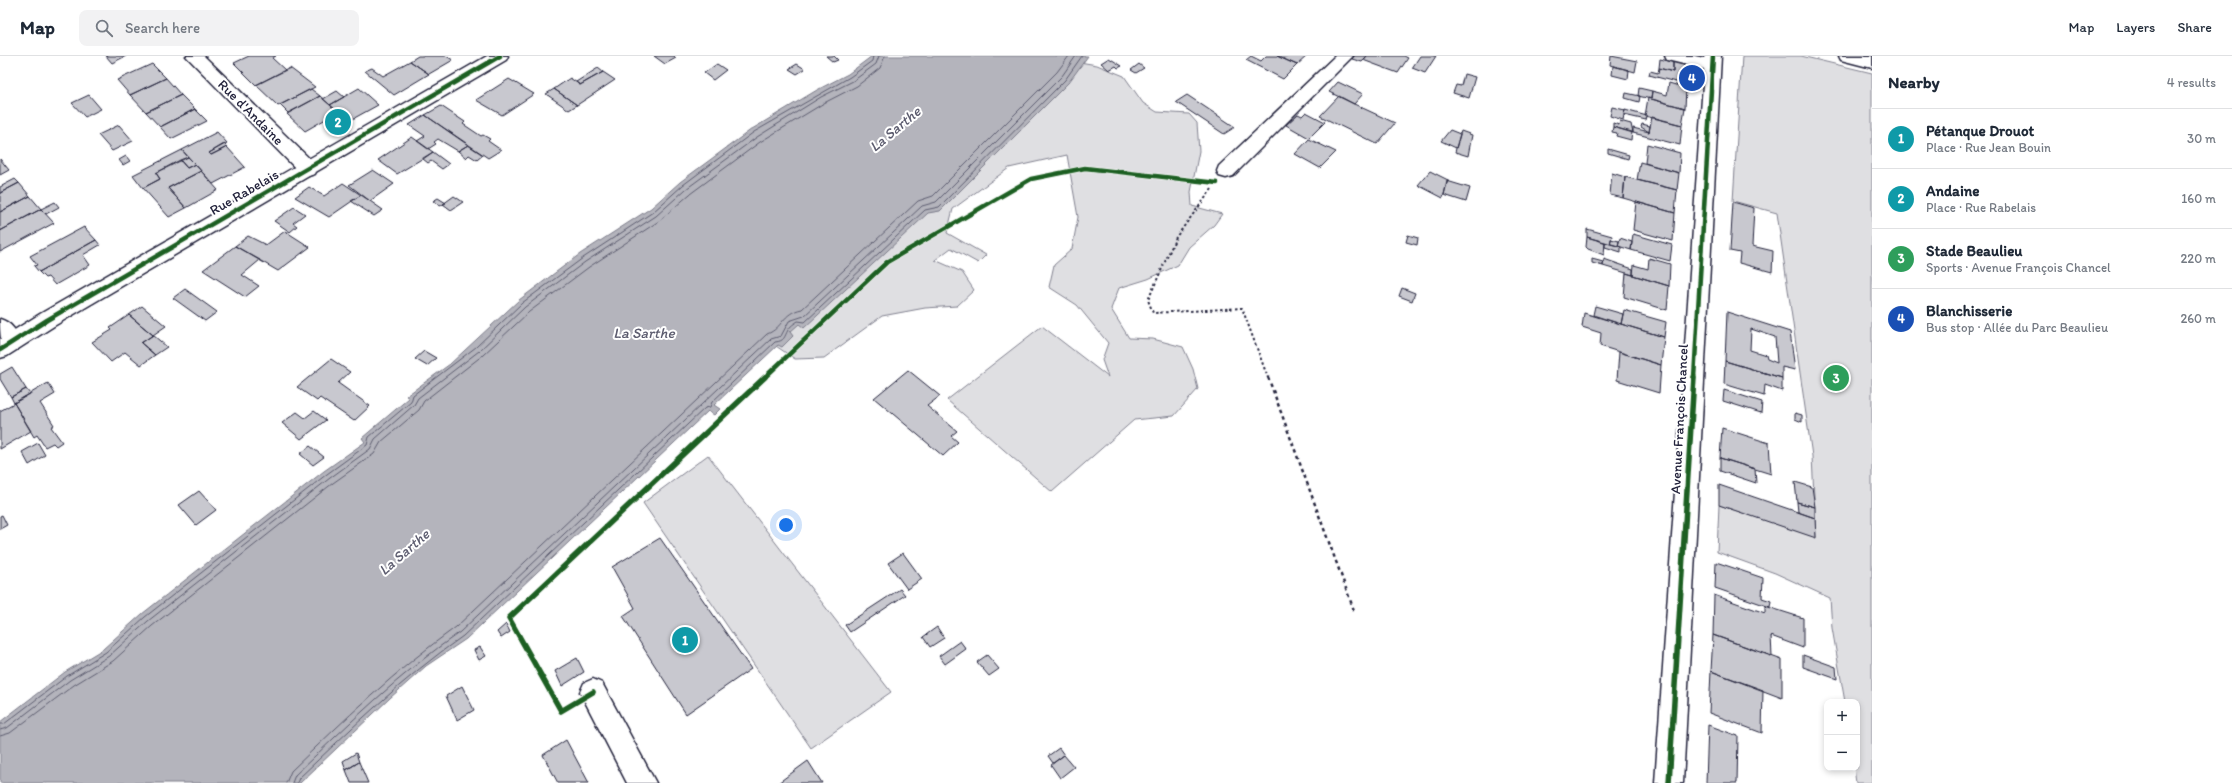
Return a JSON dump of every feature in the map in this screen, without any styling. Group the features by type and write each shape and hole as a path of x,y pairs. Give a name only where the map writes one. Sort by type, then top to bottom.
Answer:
{"street":[{"name":"Rue d'Andaine","path":"194,56 308,169"},
{"name":"Rue Rabelais","path":"4,340 47,320 500,56"},
{"path":"1221,177 1345,56"},
{"path":"1673,56 1712,61"},
{"path":"1847,56 1872,62"},
{"name":"Avenue François Chancel","path":"1669,783 1712,61"},
{"path":"593,692 642,783"}],"path":[{"path":"593,692 561,711 509,618 888,262 1030,179 1085,168 1221,177"},
{"path":"1221,177 1176,237 1148,300 1153,313 1242,308 1355,613"}],"shaded area":[{"path":"1742,56 1801,56 1872,73 1872,783 1856,783 1854,771 1860,771 1860,699 1844,699 1832,628 1830,598 1775,573 1717,552 1719,505 1816,537 1812,456 1777,213 1733,201"},
{"path":"1062,59 1097,65 1124,76 1143,103 1157,112 1189,114 1197,123 1199,151 1191,192 1192,206 1222,214 1214,225 1189,247 1178,265 1148,279 1119,288 1111,309 1129,338 1153,339 1183,347 1193,369 1198,389 1174,416 1134,420 1052,492 947,400 1042,326 1108,377 1102,360 1108,343 1077,305 1049,287 1054,265 1072,249 1078,217 1067,155 1009,168 953,209 947,233 986,255 978,263 951,248 935,260 962,272 974,290 957,306 925,308 882,316 824,358 795,359 767,340"},
{"path":"708,455 891,692 811,748 643,503"}],"water":[{"name":"La Sarthe","path":"872,56 1088,56 1069,82 940,211 928,213 804,328 799,324 790,332 793,336 782,347 778,345 714,405 720,409 714,415 708,411 466,639 426,666 300,783 0,783 0,722 65,672 103,649 142,614 324,471 365,442 362,438 409,398 406,396 450,364 519,300 580,254 651,208 680,182 752,129 817,90 848,74"}],"building":[{"path":"106,56 126,56 112,63"},
{"path":"249,56 276,56 272,58 285,70 256,85 234,63"},
{"path":"418,56 446,56 453,60 429,74 410,61"},
{"path":"654,56 674,56 676,58 665,64"},
{"path":"826,56 834,56 838,60 833,62"},
{"path":"1251,56 1261,61 1266,56 1277,56 1297,65 1283,79 1246,60"},
{"path":"1277,56 1307,56 1297,65"},
{"path":"1354,56 1367,56 1362,62 1352,59"},
{"path":"1367,56 1404,56 1408,58 1398,73 1363,60"},
{"path":"1420,56 1436,56 1425,73 1412,68"},
{"path":"1611,56 1637,61 1635,72 1610,65"},
{"path":"1109,58 1122,66 1118,68 1116,66 1109,70 1101,63"},
{"path":"1660,59 1673,62 1673,72 1659,68"},
{"path":"410,61 429,74 394,95 365,71 372,68 383,76"},
{"path":"1673,62 1688,66 1687,85 1649,75 1650,71 1658,73 1659,68 1673,72"},
{"path":"152,64 166,78 130,95 117,80"},
{"path":"717,64 726,70 713,80 704,73"},
{"path":"797,64 805,69 797,74 789,69"},
{"path":"1139,64 1144,68 1136,73 1131,70"},
{"path":"1613,66 1629,70 1628,79 1612,75"},
{"path":"290,68 315,87 278,106 256,85"},
{"path":"598,68 603,72 580,85 576,82"},
{"path":"603,72 615,80 577,105 554,89 570,78 580,85"},
{"path":"1464,74 1475,77 1469,98 1453,93 1456,85 1461,86"},
{"path":"166,78 181,95 146,112 130,95"},
{"path":"509,79 534,94 502,115 476,100"},
{"path":"1338,82 1363,94 1354,104 1329,92"},
{"path":"1669,83 1686,88 1685,108 1651,99 1652,91 1667,95"},
{"path":"359,88 378,105 349,121 330,105"},
{"path":"1639,88 1652,91 1651,99 1638,96"},
{"path":"311,89 320,96 288,113 280,105"},
{"path":"554,89 577,105 569,110 546,94"},
{"path":"337,91 344,97 330,105 323,99"},
{"path":"1626,93 1640,96 1639,102 1625,98"},
{"path":"89,95 101,109 85,117 72,103"},
{"path":"181,95 195,109 160,127 146,112"},
{"path":"1187,95 1235,127 1224,134 1176,102"},
{"path":"320,96 338,112 305,131 287,114"},
{"path":"1339,96 1395,123 1377,144 1320,116"},
{"path":"1648,98 1685,108 1682,125 1645,116"},
{"path":"441,106 465,122 463,124 481,136 483,135 490,139 488,141 501,150 488,158 425,115"},
{"path":"1612,107 1625,110 1623,120 1610,116"},
{"path":"195,109 207,121 171,139 160,127"},
{"path":"1625,110 1647,116 1646,120 1624,115"},
{"path":"338,112 341,114 331,120 328,118"},
{"path":"1306,112 1325,122 1309,138 1286,125 1298,114 1302,116"},
{"path":"341,114 349,121 335,130 327,123"},
{"path":"425,115 468,145 458,151 438,139 434,142 436,144 428,149 417,141 425,136 409,125"},
{"path":"1652,117 1682,125 1680,145 1633,133 1633,128 1649,132"},
{"path":"1620,121 1631,124 1633,133 1613,127 1613,123 1619,125"},
{"path":"1642,124 1650,126 1649,132 1641,127"},
{"path":"119,125 133,141 112,151 98,135"},
{"path":"1613,127 1632,132 1631,140 1616,136 1617,133 1612,132"},
{"path":"1450,130 1460,134 1456,148 1441,141"},
{"path":"1461,131 1472,135 1468,156 1455,152"},
{"path":"217,132 227,143 209,153 211,155 227,147 245,167 213,184 182,150"},
{"path":"412,137 433,152 397,174 378,160"},
{"path":"1309,139 1336,152 1320,168 1295,154"},
{"path":"224,144 227,147 211,155 209,153"},
{"path":"1647,144 1680,153 1679,173 1645,163"},
{"path":"468,145 483,155 477,160 469,155 466,158 458,151"},
{"path":"1608,149 1629,155 1628,159 1608,153"},
{"path":"182,150 188,157 156,173 160,179 143,188 133,175"},
{"path":"433,152 449,164 442,169 431,161 428,163 423,159"},
{"path":"126,156 130,161 123,165 119,160"},
{"path":"188,157 195,164 187,168 180,160"},
{"path":"0,159 9,170 0,175"},
{"path":"180,160 187,168 195,164 201,171 168,188 186,208 169,217 143,188 160,179 156,173"},
{"path":"1640,162 1679,173 1677,190 1637,180"},
{"path":"373,170 394,184 370,201 349,185"},
{"path":"201,171 218,190 186,208 168,188"},
{"path":"1430,171 1448,180 1443,198 1418,185"},
{"path":"1612,173 1625,177 1623,198 1610,195"},
{"path":"1625,177 1677,190 1675,213 1623,198"},
{"path":"15,179 19,183 0,193 0,187"},
{"path":"1447,181 1470,188 1466,202 1444,195"},
{"path":"19,183 30,196 0,212 0,193"},
{"path":"343,183 361,195 329,217 295,197 309,187 324,196"},
{"path":"361,195 383,210 374,216 351,201"},
{"path":"30,196 41,209 0,231 0,212"},
{"path":"454,196 463,202 451,210 443,204"},
{"path":"438,198 446,203 440,206 433,201"},
{"path":"55,202 59,207 46,214 41,209"},
{"path":"1636,202 1675,213 1673,241 1633,230"},
{"path":"1733,202 1754,208 1752,246 1773,251 1772,272 1739,263 1740,253 1730,251"},
{"path":"294,207 305,214 293,223 297,226 290,232 274,221"},
{"path":"41,209 54,223 0,252 0,231"},
{"path":"84,227 96,240 39,272 34,266 37,265 30,256"},
{"path":"1587,229 1612,236 1610,244 1587,237"},
{"path":"285,231 310,247 278,271 235,246 248,236 266,245"},
{"path":"1633,234 1672,245 1670,261 1631,250"},
{"path":"1408,235 1418,238 1417,245 1406,242"},
{"path":"1587,237 1605,242 1604,255 1586,247"},
{"path":"1620,238 1632,242 1631,250 1618,246"},
{"path":"1611,239 1619,241 1618,246 1610,244"},
{"path":"96,240 100,245 83,255 90,265 55,285 48,277 45,278 39,272"},
{"path":"1605,242 1621,247 1621,252 1605,247"},
{"path":"235,246 260,260 242,275 259,286 245,297 203,270"},
{"path":"1649,258 1670,264 1669,286 1633,275 1634,265 1648,269"},
{"path":"1592,259 1603,262 1603,266 1592,263"},
{"path":"1604,259 1633,269 1633,275 1603,266"},
{"path":"1626,273 1669,286 1667,310 1624,297"},
{"path":"1402,288 1415,293 1412,301 1399,296"},
{"path":"185,289 217,312 205,321 173,298"},
{"path":"142,306 166,326 153,335 129,315"},
{"path":"1595,306 1623,314 1621,324 1593,315"},
{"path":"1624,310 1666,322 1664,337 1621,324"},
{"path":"1727,312 1790,332 1795,370 1782,367 1782,378 1725,361","holes":["1751,329 1775,337 1777,363 1767,359 1766,355 1750,350"]},
{"path":"1584,313 1664,337 1661,365 1600,346 1601,333 1582,327"},
{"path":"129,315 153,335 141,343 155,355 141,365 125,352 111,362 92,342 112,330 110,328"},
{"path":"153,335 167,347 155,355 141,343"},
{"path":"424,351 436,358 427,366 415,359"},
{"path":"1619,352 1661,365 1659,393 1617,380"},
{"path":"331,359 350,372 338,383 370,406 354,421 320,398 317,401 297,387"},
{"path":"1725,361 1782,378 1782,391 1765,385 1764,396 1724,384"},
{"path":"12,367 26,389 11,397 0,379 0,374"},
{"path":"908,370 940,396 927,406 957,431 951,436 958,442 943,456 874,398"},
{"path":"48,383 55,394 40,403 54,425 51,427 62,442 56,446 53,443 45,447 37,435 34,437 14,403"},
{"path":"26,389 30,394 14,403 11,397"},
{"path":"1724,390 1762,402 1761,413 1723,401"},
{"path":"14,403 31,431 0,449 0,411"},
{"path":"314,411 326,420 301,439 282,423 297,412 305,418"},
{"path":"1795,413 1802,415 1802,422 1795,419"},
{"path":"1722,428 1769,443 1771,474 1720,458"},
{"path":"38,443 45,455 29,465 22,452"},
{"path":"310,446 324,457 313,465 300,454"},
{"path":"1720,458 1755,469 1756,483 1720,471"},
{"path":"1795,482 1812,487 1815,507 1797,502"},
{"path":"1719,485 1815,518 1816,538 1719,505"},
{"path":"199,491 216,510 196,525 179,505"},
{"path":"1797,502 1815,507 1815,518 1798,512"},
{"path":"2,515 7,525 0,529 0,516"},
{"path":"660,538 751,669 686,714 623,616 635,608 612,567"},
{"path":"903,553 922,579 907,589 888,563"},
{"path":"1716,562 1763,578 1762,598 1771,601 1770,607 1715,588"},
{"path":"900,589 905,595 850,632 845,625"},
{"path":"1714,595 1765,613 1765,606 1803,618 1803,648 1771,636 1772,656 1713,635"},
{"path":"506,624 510,632 501,638 497,632"},
{"path":"937,627 944,638 930,647 923,637"},
{"path":"1713,635 1782,660 1782,698 1711,671"},
{"path":"960,641 966,649 945,664 939,656"},
{"path":"480,647 486,656 479,660 474,650"},
{"path":"987,655 999,669 989,676 977,662"},
{"path":"1803,655 1836,667 1837,679 1803,667"},
{"path":"577,658 584,672 562,686 555,671"},
{"path":"1711,671 1763,690 1762,733 1709,713"},
{"path":"462,686 474,710 457,720 446,696"},
{"path":"1708,725 1738,736 1737,783 1706,783"},
{"path":"566,740 589,783 558,783 543,755"},
{"path":"1059,748 1064,755 1053,763 1048,756"},
{"path":"356,753 359,762 346,770 343,761"},
{"path":"1064,755 1074,767 1060,778 1051,765"},
{"path":"808,761 822,783 778,783"},
{"path":"359,762 368,783 351,783 346,770"}],"cycle path":[{"path":"0,350 47,320 500,56"},
{"path":"1669,783 1713,56"},
{"path":"593,692 561,711 509,618 887,262 1031,179 1085,168 1217,183"}],"place":[{"name":"Blanchisserie","path":"1692,78"},
{"name":"Andaine","path":"338,122"},
{"name":"Stade Beaulieu","path":"1836,378"},
{"name":"Pétanque Drouot","path":"685,640"}]}
